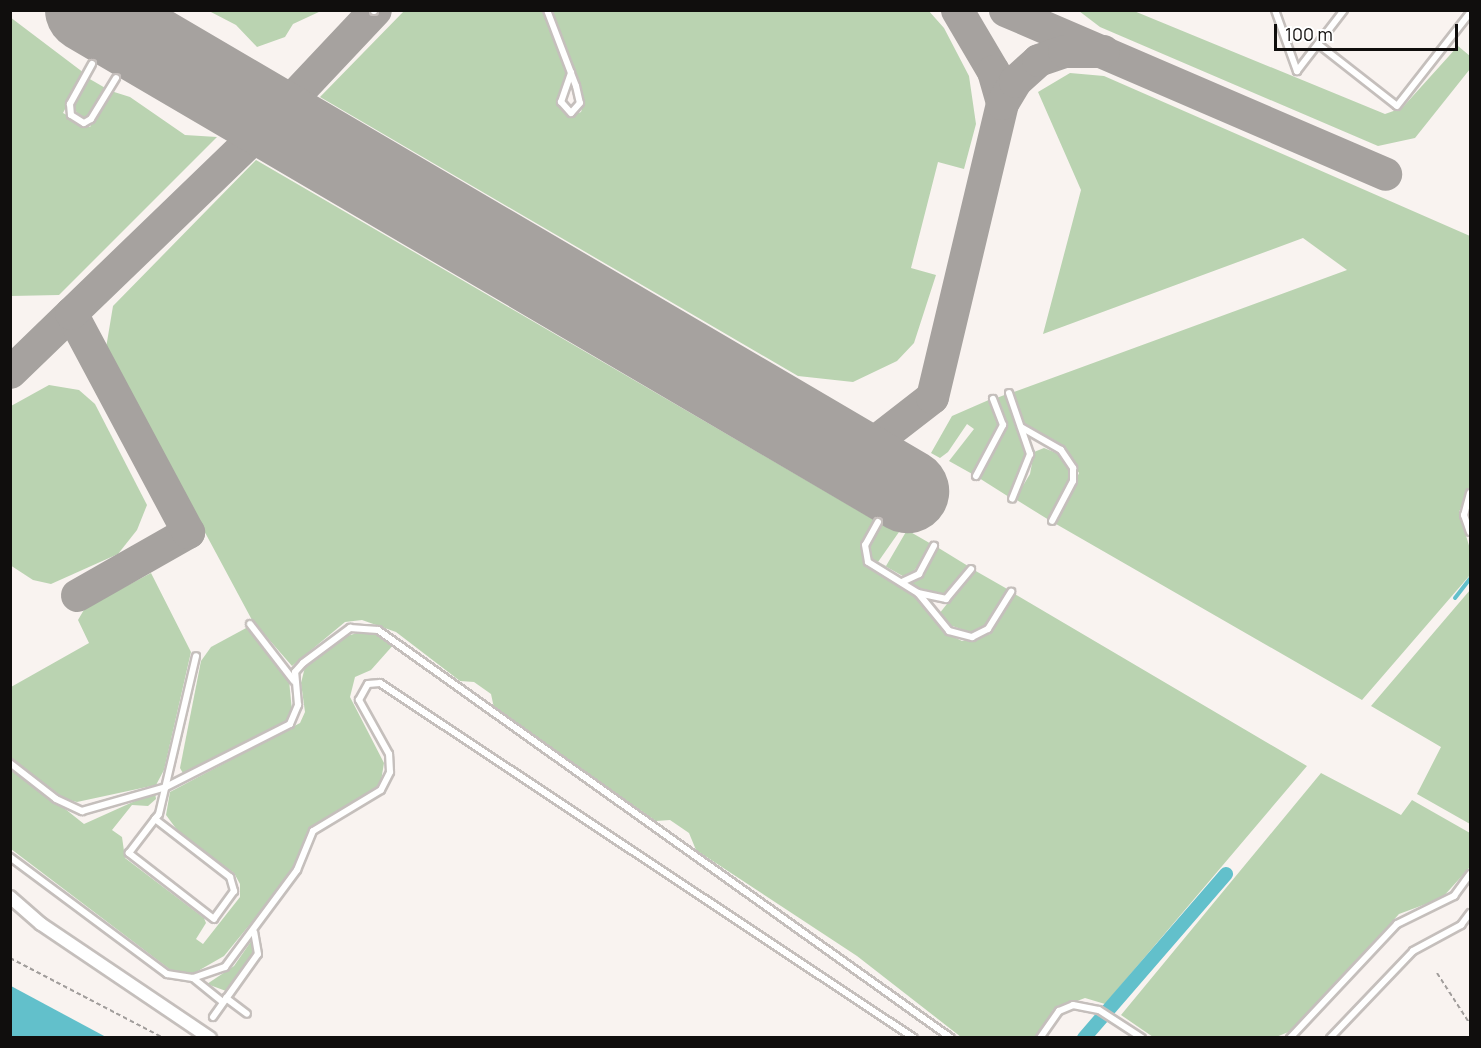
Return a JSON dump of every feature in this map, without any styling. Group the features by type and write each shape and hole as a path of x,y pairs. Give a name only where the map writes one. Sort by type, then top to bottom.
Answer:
{"street":[{"path":"10,897 41,924 210,1038"}],"lane":[{"path":"548,10 571,73 580,103 571,113 561,102 571,73"},
{"path":"1275,10 1297,71 1344,10"},
{"path":"1318,44 1397,106 1470,13"},
{"path":"93,64 70,104 71,115 84,123 92,119 116,78"},
{"path":"1009,393 1021,427 1029,464 1012,499"},
{"path":"976,476 1003,425 993,399"},
{"path":"1021,427 1061,450 1073,468 1073,481 1052,521"},
{"path":"1470,493 1464,515 1470,532"},
{"path":"878,522 865,556 918,593 941,626 972,637 996,621 1011,592"},
{"path":"902,582 919,574 934,546"},
{"path":"918,593 946,598 970,569"},
{"path":"10,762 56,799 82,811 166,787 290,724 298,705 294,681 250,624"},
{"path":"294,681 303,663 350,628 364,626 395,639 951,1038"},
{"path":"155,819 230,877 234,891 213,919 129,853 155,819 166,787 196,656"},
{"path":"193,978 225,967 254,932 297,870 313,831 381,790 390,772 389,754 359,700 368,684 380,683 914,1038"},
{"path":"10,857 167,974 193,978 247,1014"},
{"path":"1290,1038 1397,924 1454,896 1470,874"},
{"path":"1330,1038 1413,951 1461,925 1470,913"},
{"path":"213,1017 258,954 254,932"},
{"path":"1040,1038 1059,1011 1073,1005 1099,1010 1142,1038"}],"path":[{"path":"10,958 164,1038"},
{"path":"1437,973 1470,1024"}],"green space":[{"path":"928,10 944,28 969,76 976,124 964,169 938,162 911,268 936,275 914,343 897,361 853,382 798,376 320,97 404,11 544,11 568,73 557,103 571,116 581,112 584,103 550,11"},
{"path":"209,11 321,11 293,24 285,37 257,47 236,25"},
{"path":"1079,11 1134,11 1385,114 1402,108 1458,46 1470,56 1470,69 1415,138 1378,146 1100,27"},
{"path":"10,17 84,73 63,113 90,127 111,91 130,97 185,135 217,137 59,295 11,296"},
{"path":"1070,73 1104,76 1470,236 1470,486 1459,512 1470,549 1470,575 1362,700 1056,524 1079,473 1062,449 1025,427 1011,393 1347,270 1303,238 1043,334 1081,190 1038,92"},
{"path":"88,78 107,89 91,117 81,118 72,106"},
{"path":"256,160 876,521 862,545 866,563 907,588 944,632 962,641 990,634 1013,593 1307,766 1105,1004 1085,998 1053,1010 1038,1037 961,1037 857,956 696,850 689,833 670,820 656,821 494,708 491,694 474,682 460,681 396,632 362,620 345,622 292,666 252,620 106,348 113,306"},
{"path":"49,385 79,390 95,404 147,505 137,530 118,554 51,584 33,580 10,565 11,406"},
{"path":"1007,394 1027,456 1009,497 979,478 1006,425 994,399"},
{"path":"991,399 1002,425 974,475 949,461 974,429 967,424 948,452 940,458 931,453 952,416"},
{"path":"1044,448 1059,454 1071,474 1049,520 1015,499 1030,474 1034,452"},
{"path":"880,524 899,532 878,562 886,566 907,530 933,545 908,579 869,557 868,545"},
{"path":"937,547 968,566 945,596 930,596 910,583"},
{"path":"974,570 1009,590 987,626 972,633 944,623 939,614"},
{"path":"151,573 191,652 164,770 156,785 77,802 65,799 11,758 11,687 89,643 78,620 85,608"},
{"path":"1470,590 1470,824 1417,794 1441,747 1371,706"},
{"path":"248,627 289,680 292,711 285,723 184,775 180,768 201,661 211,647"},
{"path":"367,630 395,643 371,670 355,677 350,697 384,763 380,787 308,831 289,877 224,956 191,975 172,971 11,849 10,765 84,824 155,792 156,799 148,806 132,805 112,830 122,837 125,858 204,918 206,923 196,939 203,944 240,897 240,884 234,873 180,834 166,815 170,792 300,723 305,712 301,683 305,667 347,636"},
{"path":"1321,773 1401,815 1412,800 1470,833 1470,867 1442,898 1399,914 1296,1029 1276,1037 1153,1037 1121,1015"},
{"path":"252,940 253,956 226,991 207,984 234,966"}],"water":[{"path":"11,986 106,1037 11,1037"}],"waterway":[{"path":"1455,598 1470,579"},
{"path":"1084,1038 1226,874"}],"taxiway":[{"path":"77,595 188,532 71,313 274,117 375,10"},
{"path":"957,10 993,71 1002,103"},
{"path":"1005,10 1385,174"},
{"path":"852,459 932,397 1002,103 1015,81 1038,60 1064,51 1103,51"},
{"path":"10,372 71,313"}],"runway":[{"path":"87,10 907,491"}]}
